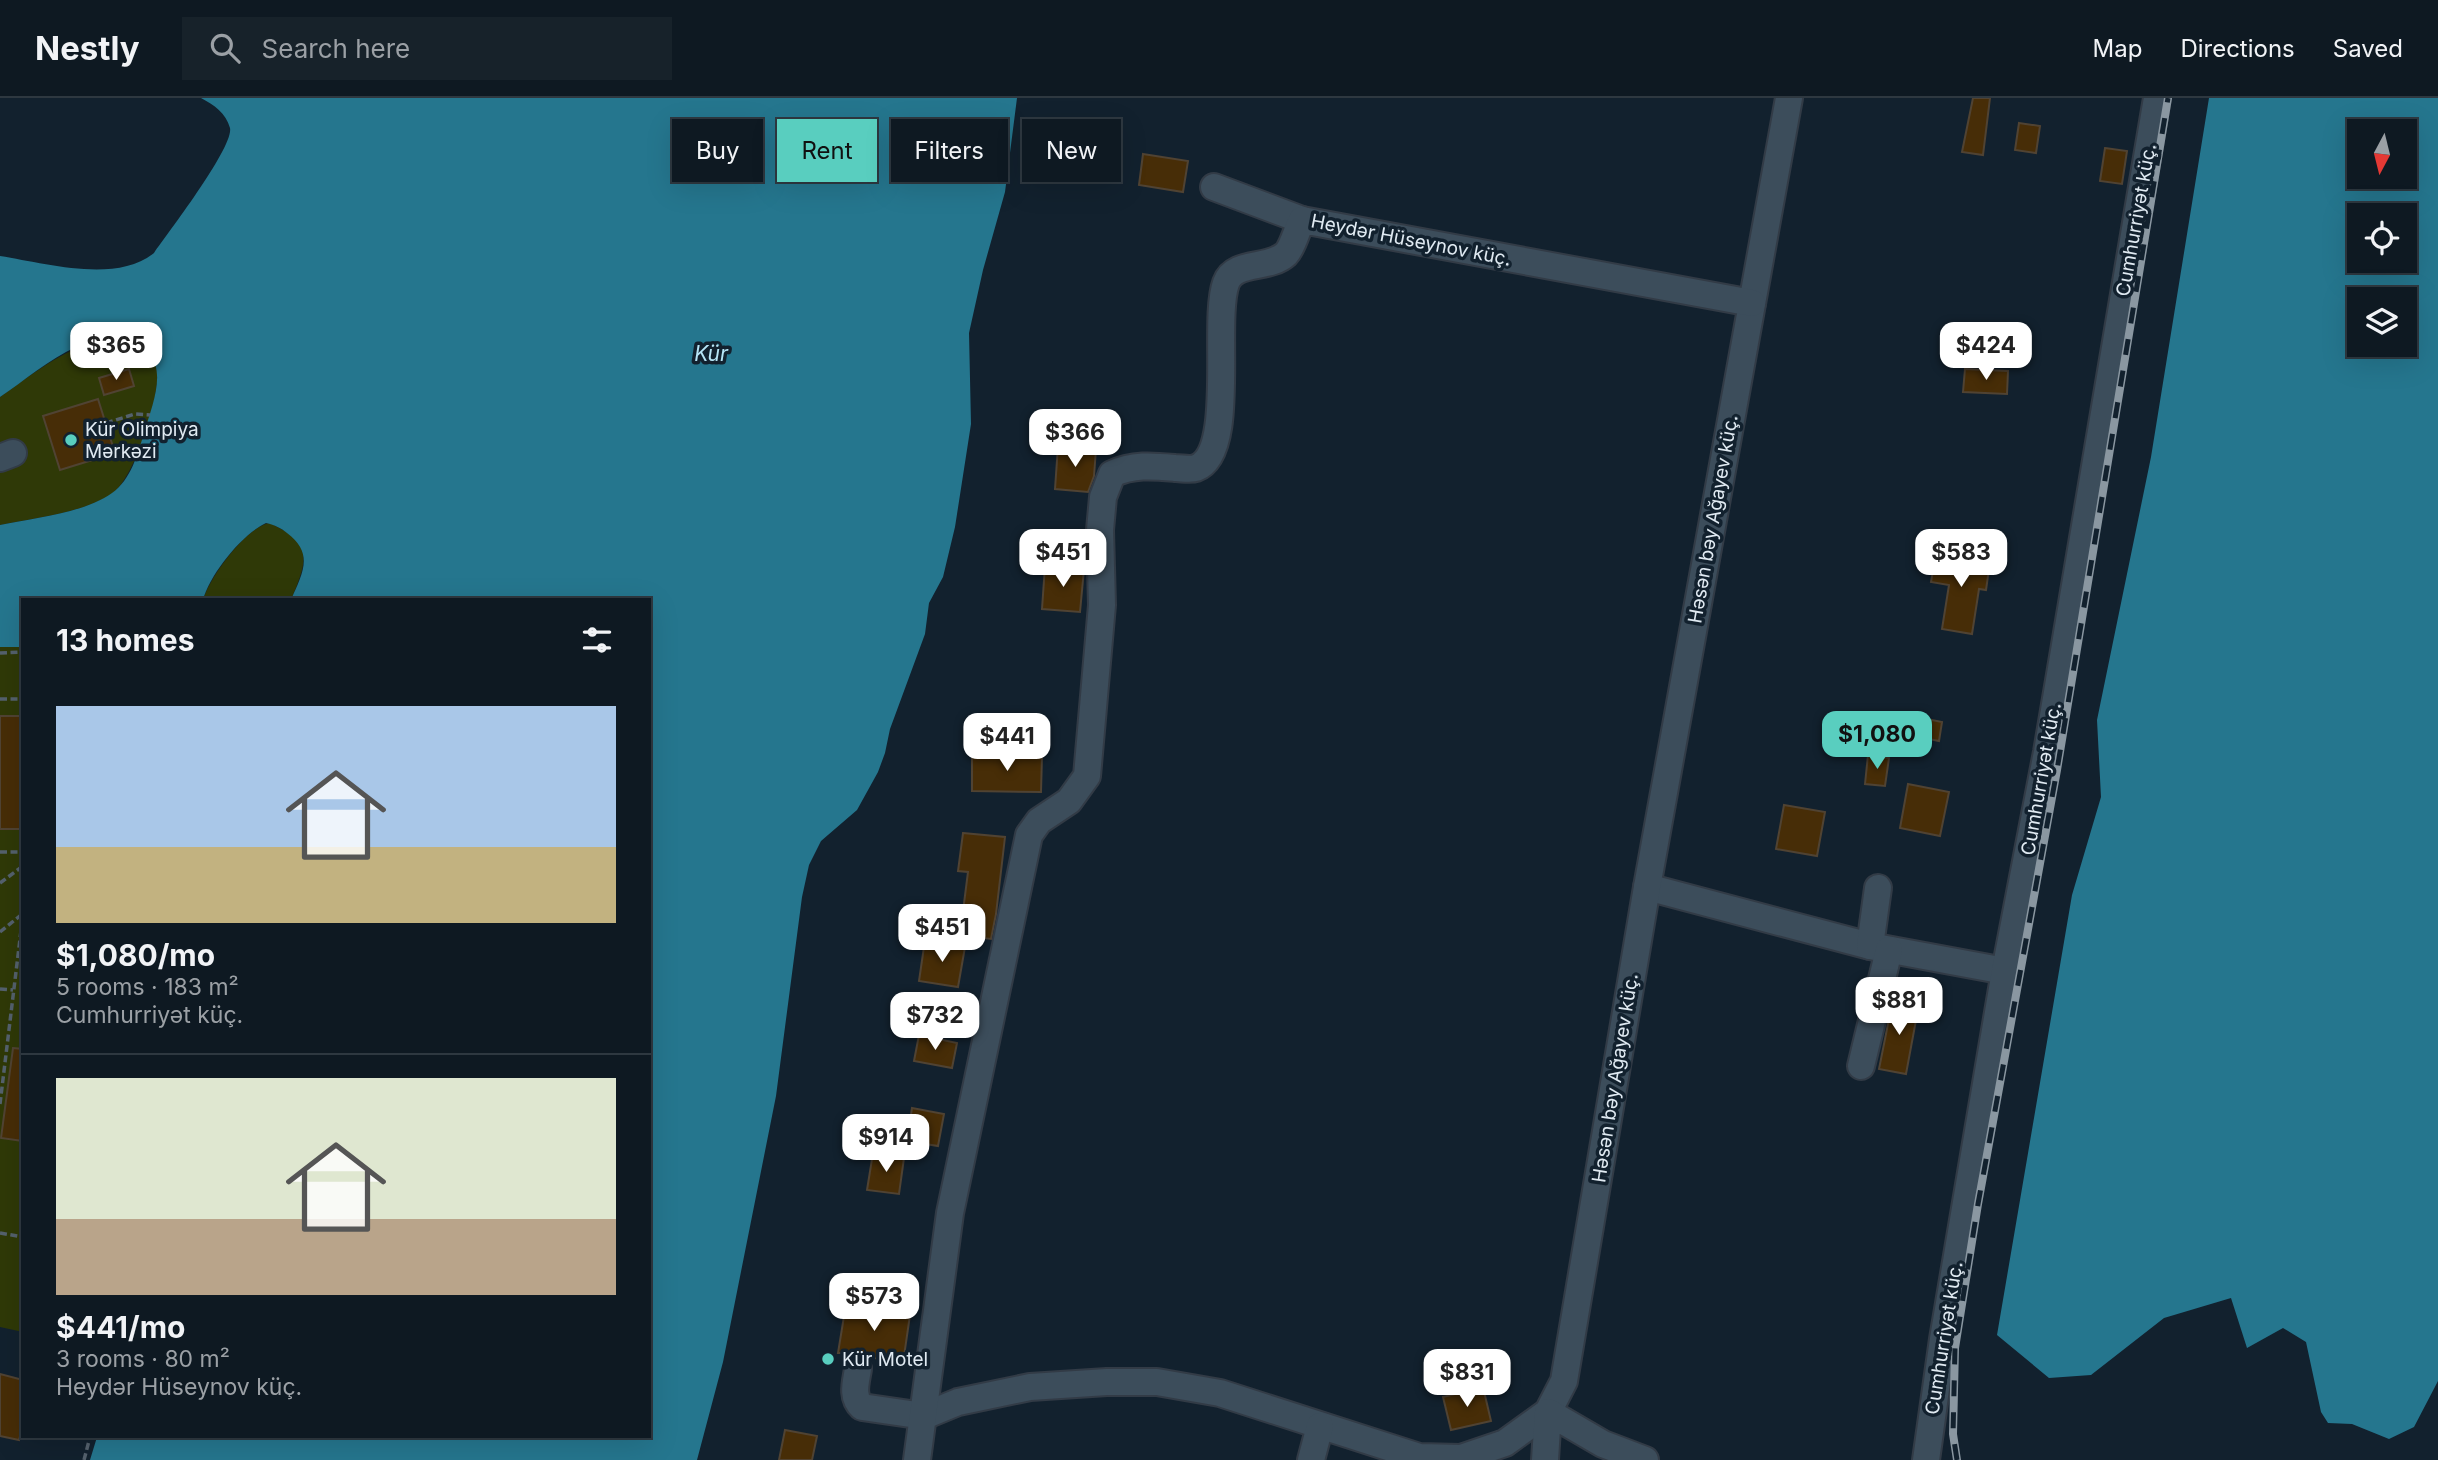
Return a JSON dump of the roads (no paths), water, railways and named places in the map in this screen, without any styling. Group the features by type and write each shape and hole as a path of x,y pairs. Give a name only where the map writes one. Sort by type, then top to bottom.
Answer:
{"street":[{"name":"Həsən bəy Ağayev küç.","path":"924,1416 958,1402 1030,1387 1157,1382 1220,1393 1419,1457 1461,1458 1505,1443 1548,1412 1564,1381 1647,887 1789,98"},
{"name":"Cumhurriyət küç.","path":"1926,1460 1943,1339 2005,971 2048,752 2157,98"},
{"path":"1214,187 1302,220"},
{"name":"Heydər Hüseynov küç.","path":"917,1460 950,1213 1029,835 1039,821 1069,801 1087,776 1101,605 1100,530 1103,497 1112,474 1128,466 1193,470 1204,464 1215,445 1221,410 1221,314 1226,281 1242,267 1260,266 1286,254 1302,220 1752,303"},
{"path":"1647,887 1879,948 2005,971"},
{"path":"1861,1066 1879,948 1878,888"},
{"path":"858,1369 856,1402 862,1406 924,1416"},
{"path":"1545,1460 1548,1412 1603,1444 1645,1460"},
{"path":"1311,1460 1320,1426"}],"water":[{"name":"Kür","path":"201,98 1017,98 1008,168 1008,119 891,119 891,182 1006,182 1005,192 969,333 971,424 955,527 943,577 929,603 925,634 890,729 878,772 857,810 821,841 809,865 802,897 776,1096 723,1362 697,1460 90,1460 97,1438 651,1438 651,598 292,598 304,565 301,549 285,531 266,523 237,545 212,579 204,598 21,598 21,647 0,647 0,525 73,510 101,500 119,488 136,457 156,391 157,378 156,366 150,355 140,347 117,342 93,342 76,347 56,358 0,397 0,256 80,269 100,269 120,268 154,253 222,153 230,128 222,114"},
{"path":"2209,98 2438,98 2438,1381 2414,1427 2389,1439 2352,1424 2328,1423 2321,1412 2306,1342 2283,1328 2247,1348 2231,1298 2164,1318 2091,1375 2049,1378 1997,1335 2072,895 2101,797 2097,720 2151,457"}],"railway":[{"path":"1957,1460 1953,1434 1955,1348 1978,1204 2057,770 2168,98"}],"place":[{"name":"Kür Olimpiya Mərkəzi","path":"71,440"},
{"name":"Kür Motel","path":"828,1359"}]}
